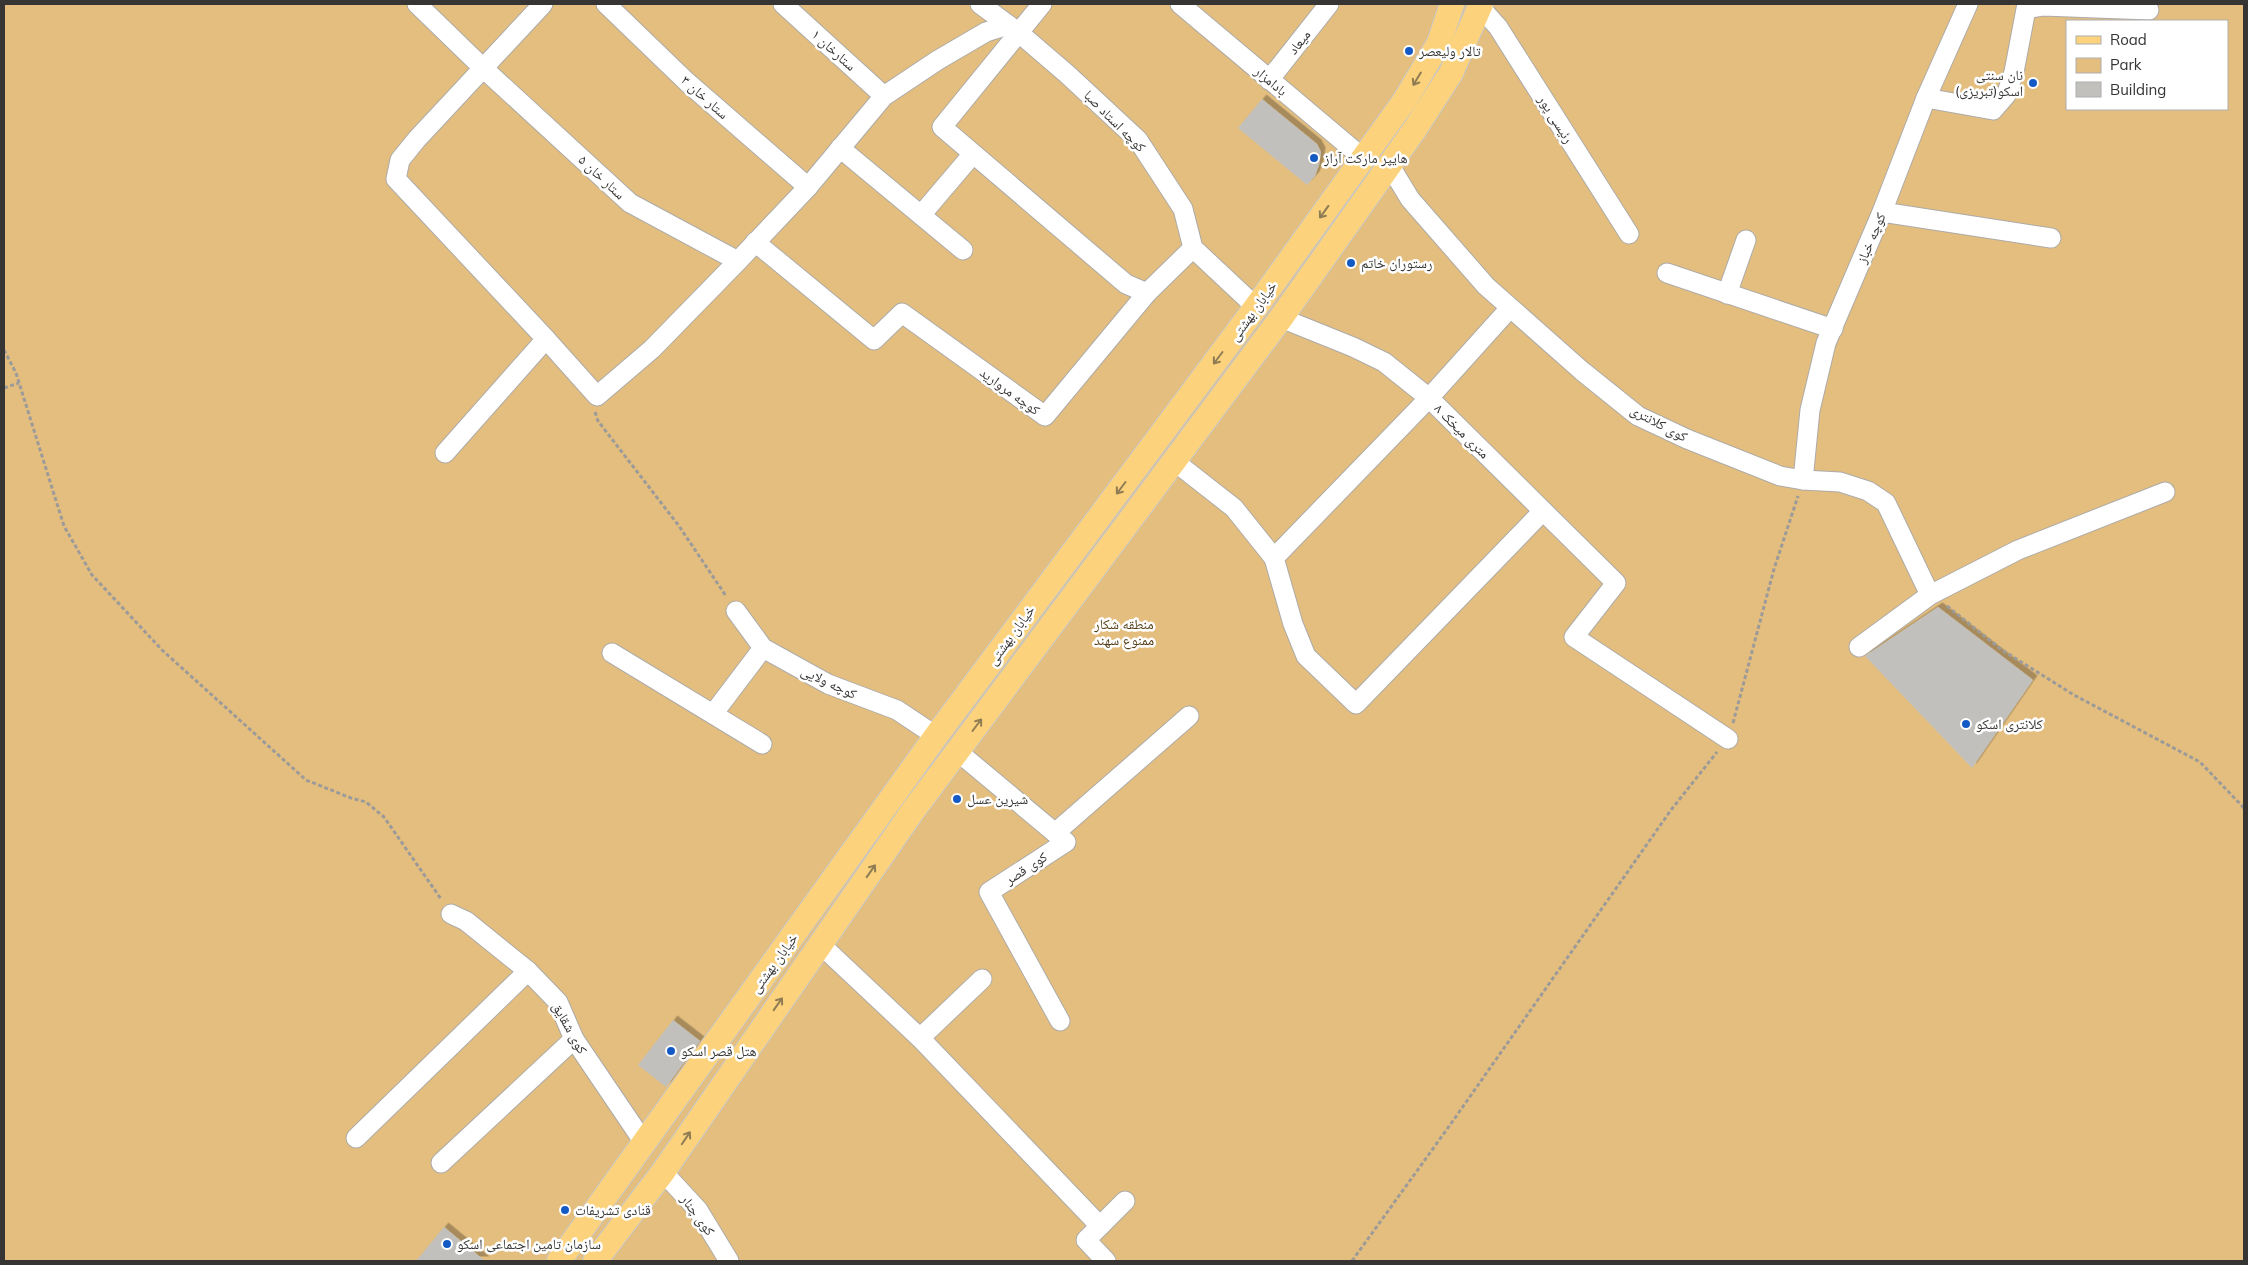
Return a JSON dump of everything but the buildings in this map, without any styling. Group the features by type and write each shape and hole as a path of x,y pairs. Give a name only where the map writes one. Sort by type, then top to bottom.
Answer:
{"main road":[{"name":"خیابان بهشتی","path":"559,1261 645,1144 936,736 1256,308 1405,100 1439,43 1452,4"},
{"name":"خیابان بهشتی","path":"594,1261 662,1172 957,751 1281,318 1375,186 1451,73 1480,5"},
{"path":"1375,186 1367,191 1359,191 1353,185 1363,158 1382,139 1389,141 1394,147 1391,163"}],"street":[{"name":"ستار خان ۵","path":"417,4 483,68 630,203 738,261"},
{"path":"543,4 417,139 400,160 396,179 597,396 652,349 738,261 808,187 884,96 938,60 986,32 1013,28"},
{"name":"ستار خان ۳","path":"606,4 687,82 808,187"},
{"name":"ستارخان ۱","path":"783,4 884,96"},
{"name":"کوچه استاد صبا","path":"980,4 1013,28 1067,74 1138,140 1183,209 1193,248"},
{"path":"1042,4 1013,28 942,127 972,155 1126,284 1147,293 1193,248 1256,308"},
{"name":"بادامزار","path":"1180,4 1202,11 1269,80 1363,158"},
{"name":"میعاد","path":"1269,80 1329,4"},
{"name":"کوچه خباز","path":"1803,480 1810,410 1826,342 1882,212 1926,98 1968,4"},
{"name":"رئیسی پور","path":"1480,5 1498,27 1629,234"},
{"path":"1926,98 1993,110 2006,96 2014,72 2026,9 2043,6 2150,10"},
{"path":"840,148 963,250"},
{"path":"921,215 972,155"},
{"name":"کوی کلانتری","path":"1391,163 1410,199 1486,286 1582,371 1638,416 1687,439 1780,476 1803,480 1840,482 1868,491 1886,503 1930,595"},
{"path":"1882,212 2051,238"},
{"path":"1727,294 1746,240"},
{"name":"کوچه مروارید","path":"755,242 874,340 902,313 1045,416 1147,293"},
{"path":"1666,273 1833,329"},
{"path":"1274,558 1429,398 1510,308"},
{"name":"۸ متری میخک","path":"1281,318 1353,347 1384,362 1429,398 1616,583 1574,637 1728,739"},
{"path":"445,453 546,339"},
{"path":"1174,462 1234,508 1274,558 1292,624 1306,656 1356,704 1543,511"},
{"path":"1859,648 1930,595 2018,550 2165,492"},
{"name":"کوچه ولایی","path":"736,611 763,648 828,684 897,710 936,736"},
{"path":"713,714 763,648"},
{"path":"612,653 762,744"},
{"path":"1055,833 1189,716"},
{"name":"کوی قصر","path":"957,751 1066,842 989,892 1060,1020"},
{"name":"کوی شقایق","path":"451,914 466,921 528,971 558,1002 574,1039 645,1144"},
{"path":"820,944 920,1038 1100,1226"},
{"path":"356,1138 528,971"},
{"path":"920,1038 982,979"},
{"path":"441,1163 574,1039"},
{"name":"کوی چنار","path":"662,1172 698,1210 729,1261"},
{"path":"1106,1261 1086,1240 1125,1201"}],"path":[{"path":"4,350 19,383 64,526 92,576 162,650 306,780 366,802 384,818 451,914"},
{"path":"4,388 19,383"},
{"path":"597,396 594,409 598,421 679,526 736,611"},
{"path":"1352,1261 1450,1125 1670,810 1728,739 1737,712 1774,569 1803,480"},
{"path":"1930,595 1956,612 2002,650 2074,695 2200,762 2244,808"}],"green space":[{"name":"منطقه شکار ممنوع سهند","path":"4,4 2244,4 2244,1261 4,1261"}],"place":[{"name":"تالار ولیعصر","path":"1409,51"},
{"name":"نان سنتی اسکو(تبریزی)","path":"2033,83"},
{"name":"هایپر مارکت آراز","path":"1314,158"},
{"name":"رستوران خاتم","path":"1351,263"},
{"name":"کلانتری اسکو","path":"1966,724"},
{"name":"شیرین عسل","path":"957,799"},
{"name":"هتل قصر اسکو","path":"671,1051"},
{"name":"قنادی تشریفات","path":"565,1210"},
{"name":"سازمان تامین اجتماعی اسکو","path":"447,1244"}]}
